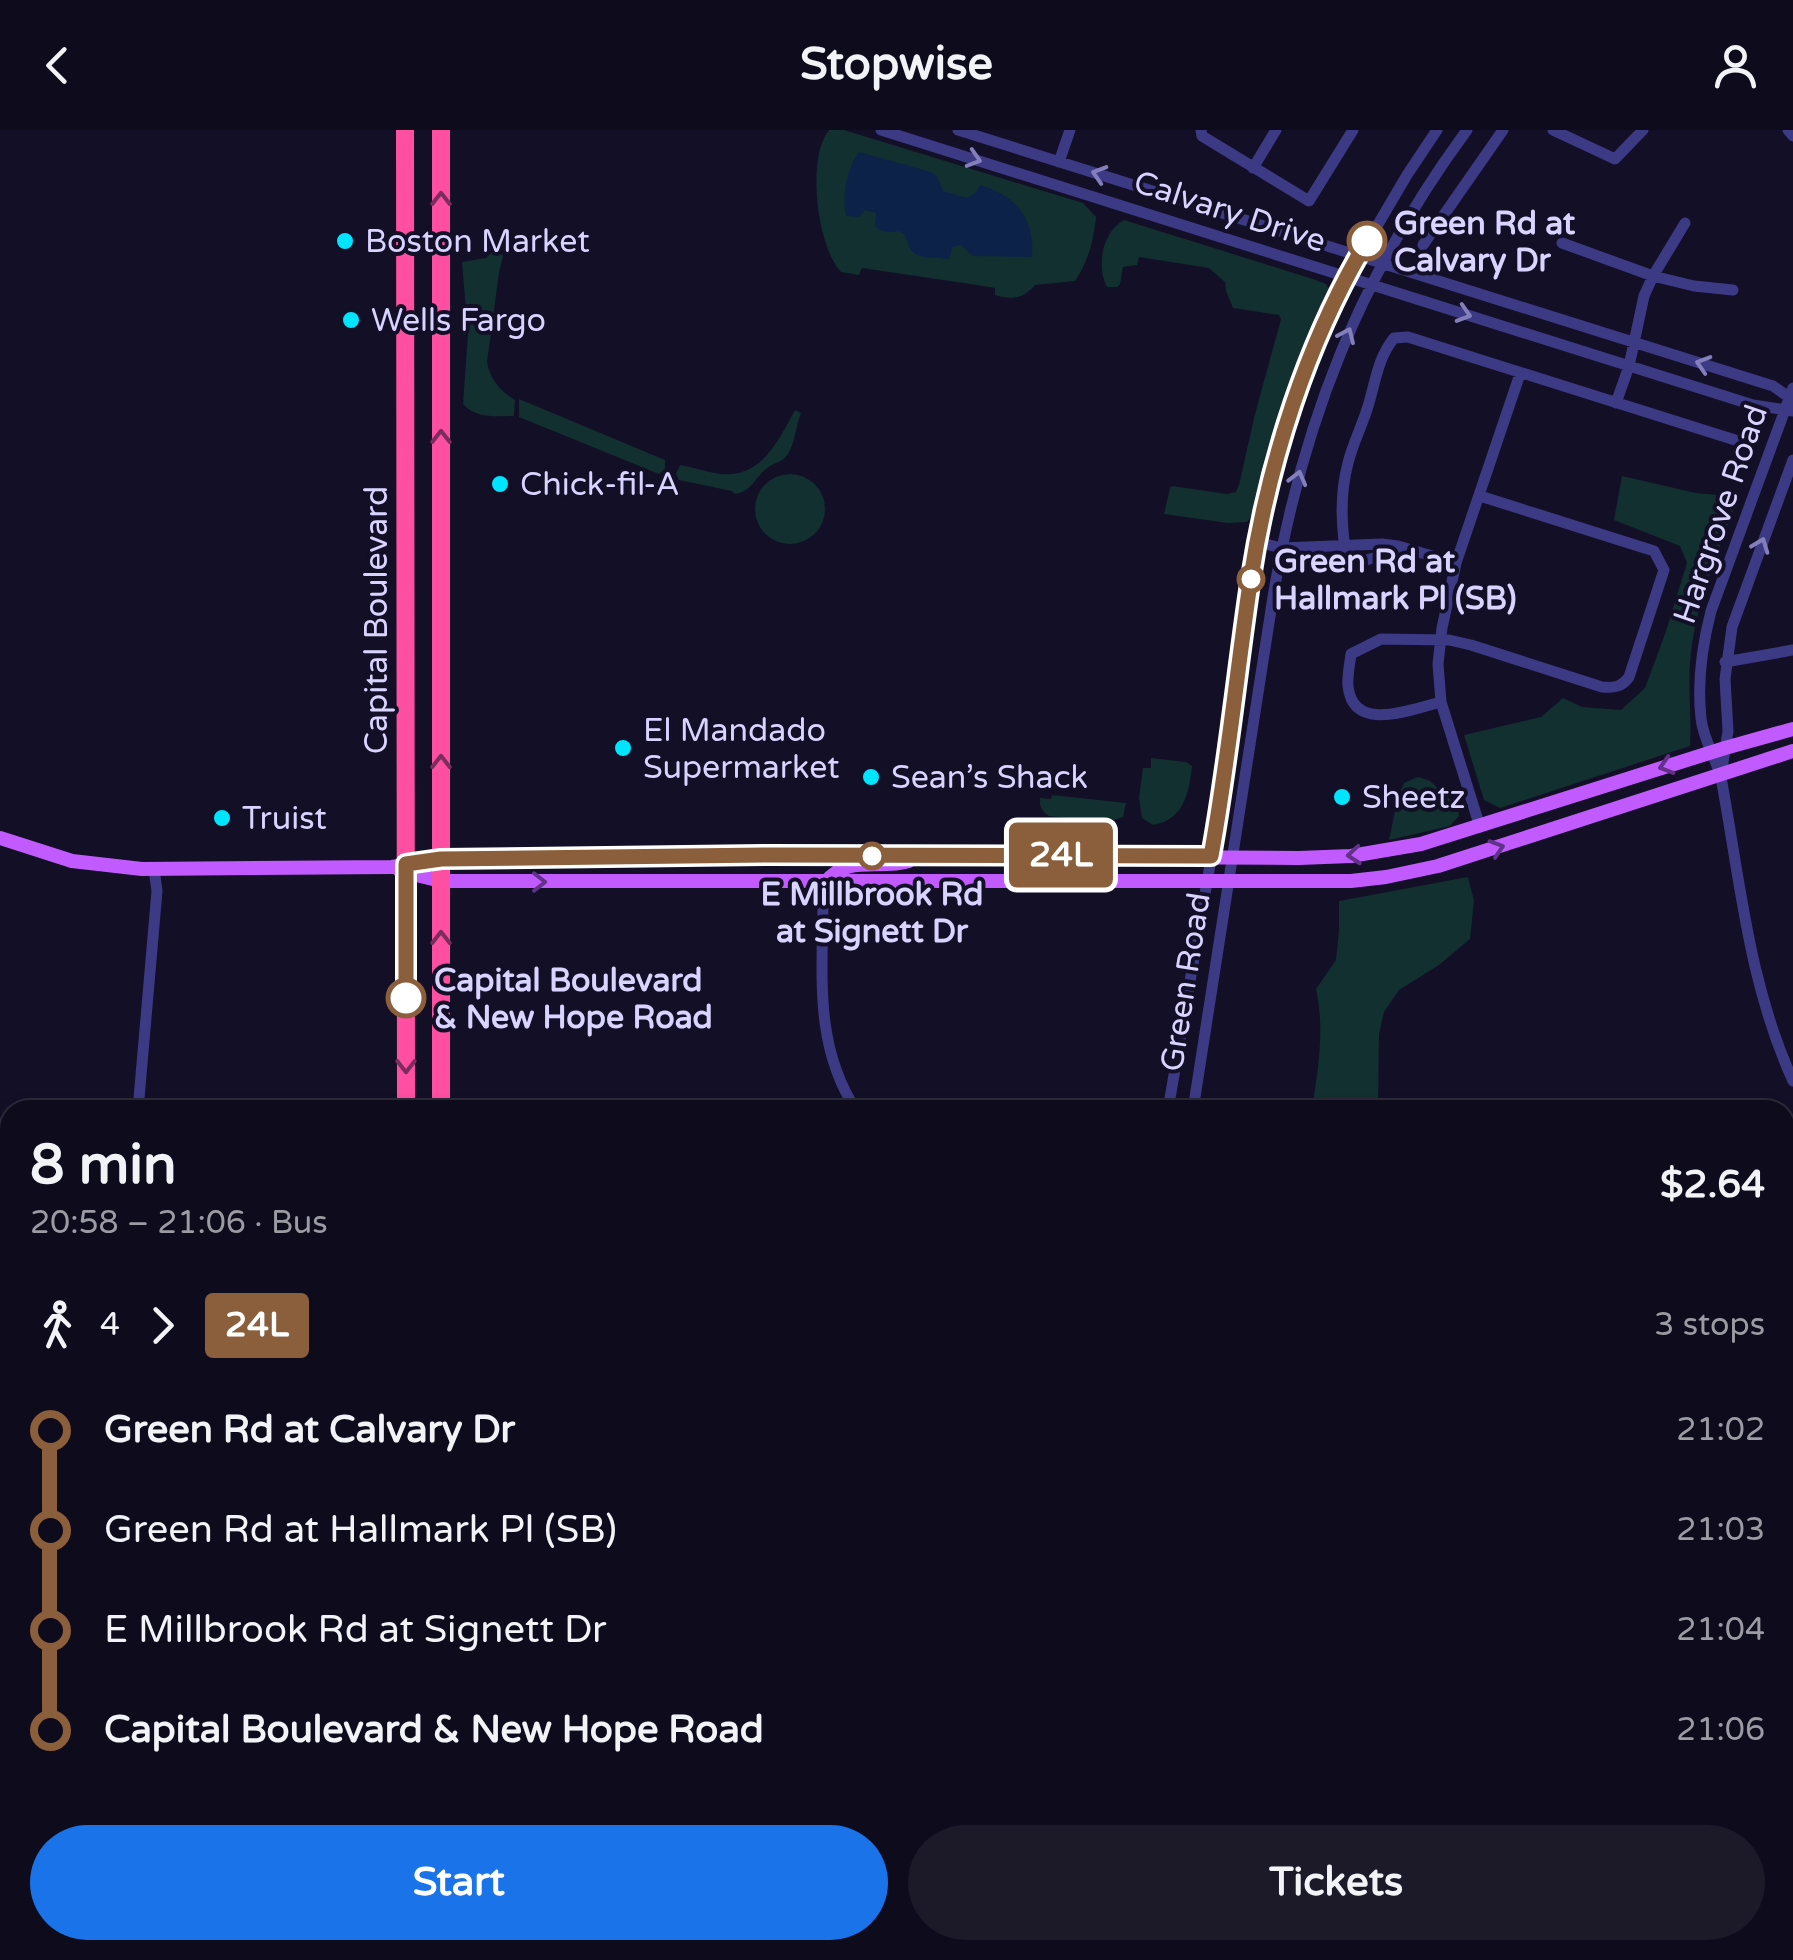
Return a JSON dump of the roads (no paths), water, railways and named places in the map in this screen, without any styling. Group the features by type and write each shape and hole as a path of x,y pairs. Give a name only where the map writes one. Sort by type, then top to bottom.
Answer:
{"highway":[{"name":"Capital Boulevard","path":"406,130 401,868 406,1100"},
{"name":"Capital Boulevard","path":"441,130 442,1100"}],"main road":[{"path":"0,838 72,860 154,869 401,868 441,859 929,854 1299,858 1369,854 1421,844 1793,729"},
{"path":"401,868 441,881 1332,882 1438,866 1793,751"},
{"path":"826,882 846,866 894,865 929,854"},
{"path":"778,882 808,872 826,856"}],"street":[{"name":"Calvary Drive","path":"881,130 1753,405 1791,401"},
{"name":"Calvary Drive","path":"958,130 1381,264 1636,337 1773,386 1791,401"},
{"path":"1058,162 1070,130"},
{"path":"1201,130 1202,136 1309,201 1354,130"},
{"path":"1253,168 1276,130"},
{"name":"Green Road","path":"1170,1100 1230,742 1252,576 1272,478 1317,343 1348,277 1437,130"},
{"name":"Green Road","path":"1195,1100 1281,548 1298,477 1318,409 1381,264 1428,185 1467,130"},
{"path":"1423,245 1504,130"},
{"path":"1553,130 1615,158 1643,130"},
{"path":"1788,130 1793,136"},
{"path":"1616,403 1644,296 1685,223"},
{"path":"1562,243 1653,276 1733,290"},
{"path":"1348,566 1341,496 1348,461 1382,353 1394,338 1408,338 1735,440"},
{"path":"1480,826 1442,702 1440,639 1456,563 1520,374"},
{"name":"Hargrove Road","path":"1718,750 1704,737 1700,718 1706,628 1791,401"},
{"name":"Hargrove Road","path":"1793,460 1732,627 1726,662 1728,731 1718,750 1754,970 1780,1054 1793,1081"},
{"path":"1442,702 1374,716 1356,706 1348,686 1351,654 1381,640 1440,639 1615,688 1629,677 1664,570 1654,551 1480,496"},
{"path":"1780,496 1793,500"},
{"path":"1258,542 1281,548 1382,544 1456,563"},
{"path":"1281,548 1322,566 1348,566 1408,549"},
{"path":"1724,576 1747,583"},
{"path":"1726,662 1793,650"},
{"path":"1230,742 1250,745"},
{"path":"139,1100 157,891 154,869"},
{"path":"826,882 824,1026 832,1060 850,1100"}],"water":[{"path":"859,152 931,172 943,191 967,198 980,185 1004,196 1027,220 1032,257 973,256 961,245 952,247 947,259 920,256 911,250 906,236 899,231 875,226 876,213 865,210 860,217 846,216 846,183"}],"place":[{"name":"Boston Market","path":"345,241"},
{"name":"Green Rd at Calvary Dr","path":"1367,241"},
{"name":"Wells Fargo","path":"351,320"},
{"name":"Chick-fil-A","path":"500,484"},
{"name":"Green Rd at Hallmark Pl (SB)","path":"1251,579"},
{"name":"El Mandado Supermarket","path":"623,748"},
{"name":"Sean’s Shack","path":"871,777"},
{"name":"Sheetz","path":"1342,797"},
{"name":"Truist","path":"222,818"},
{"name":"E Millbrook Rd at Signett Dr","path":"872,856"},
{"name":"Capital Boulevard & New Hope Road","path":"406,998"}]}
